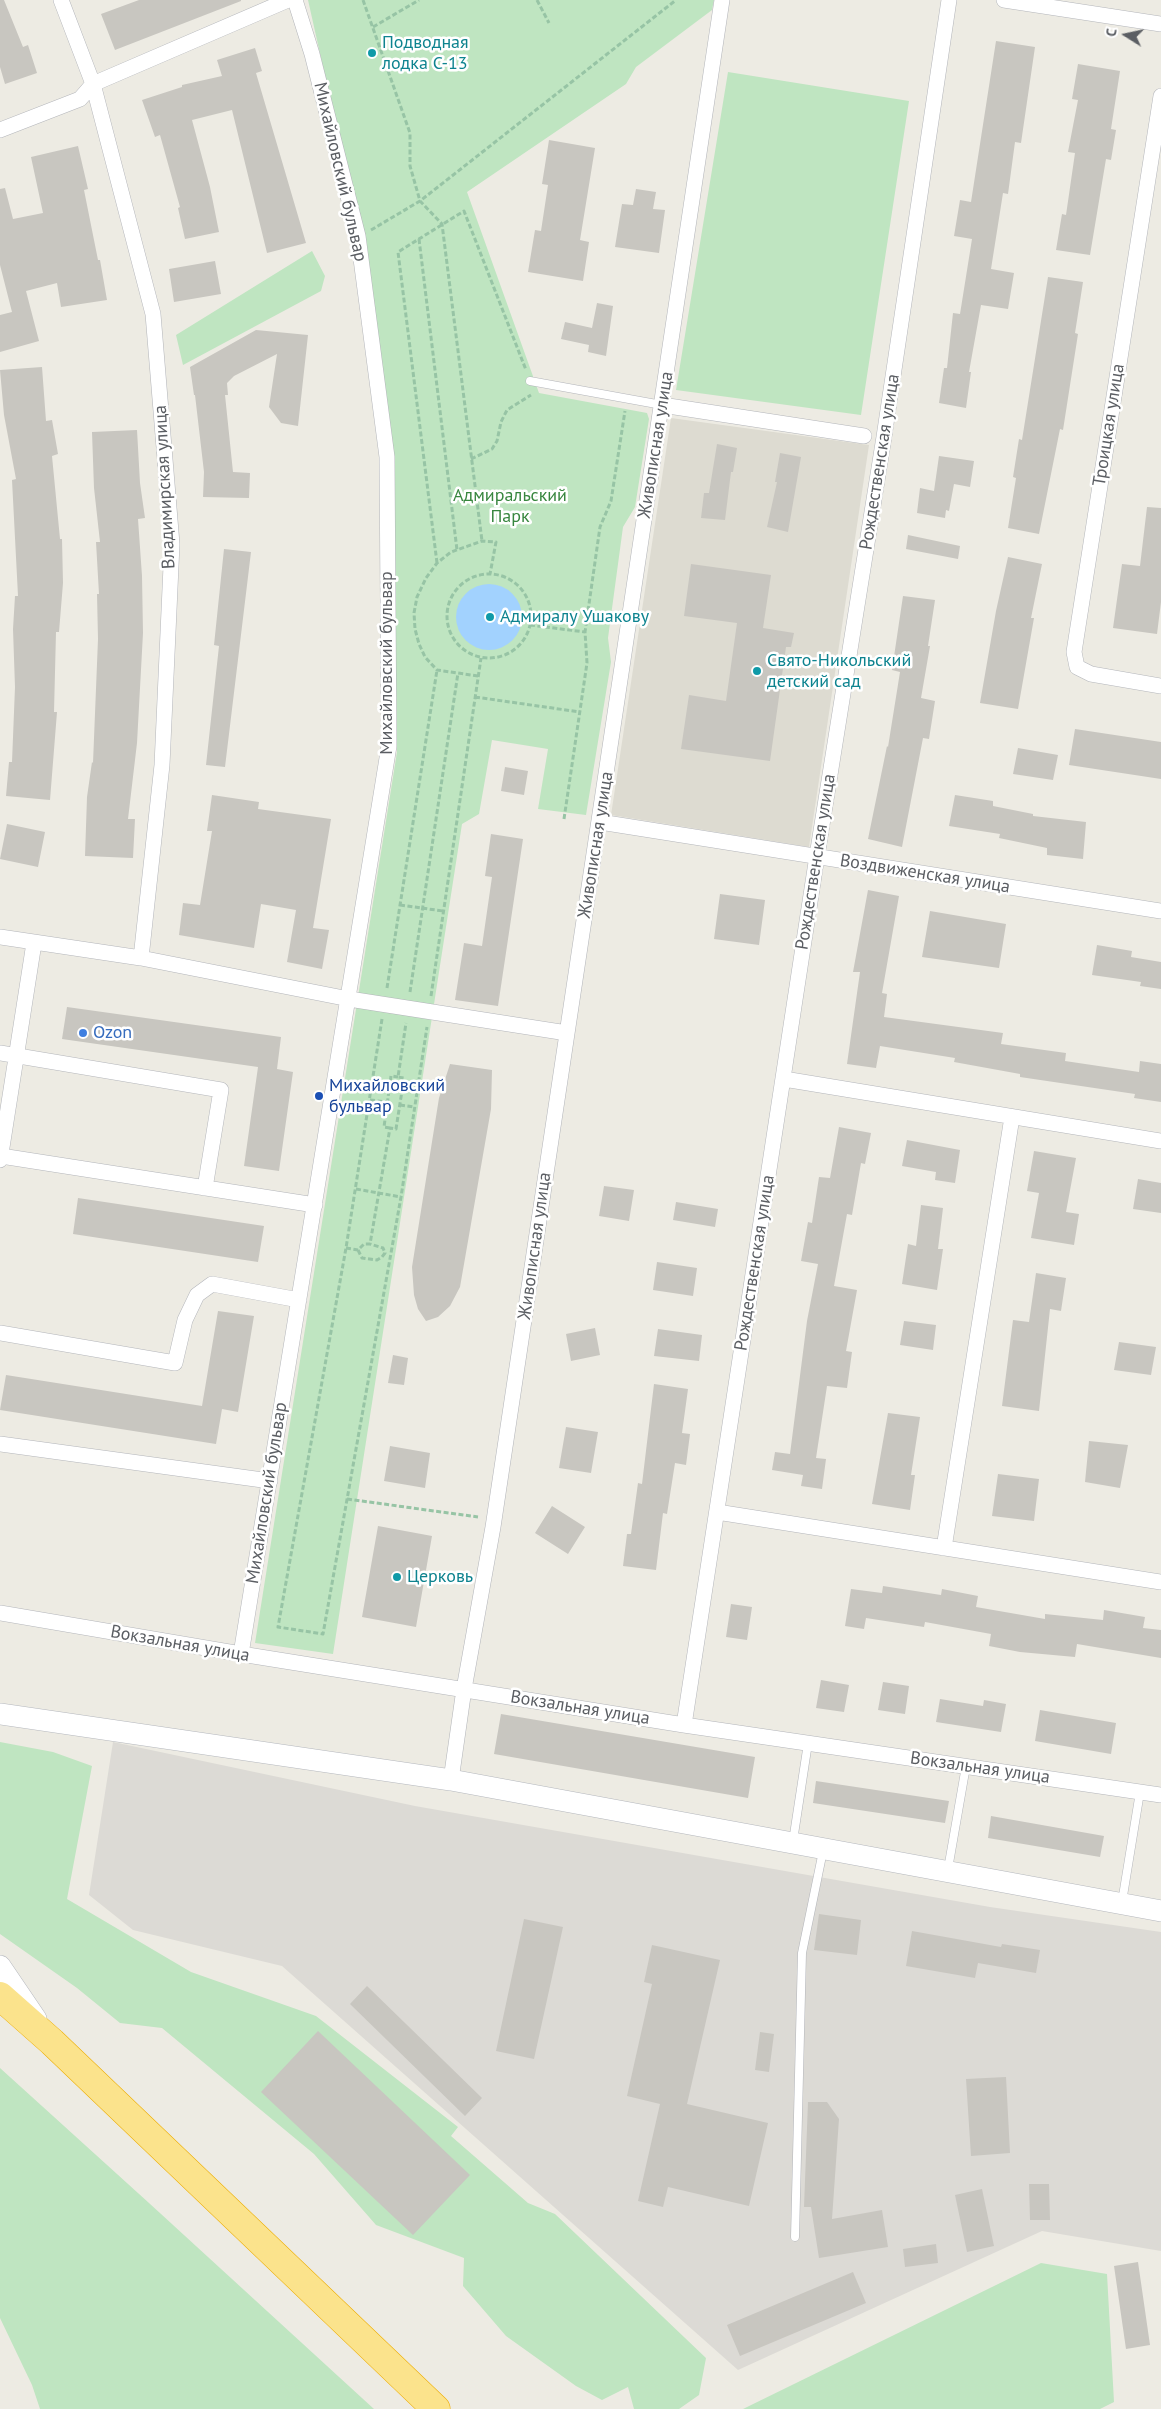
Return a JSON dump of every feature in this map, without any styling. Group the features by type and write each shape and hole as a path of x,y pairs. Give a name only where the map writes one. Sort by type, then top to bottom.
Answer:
{"highway":[{"path":"0,1996 52,2042 436,2409"}],"main road":[{"path":"0,1714 451,1780 1161,1911"},
{"path":"0,1719 30,1719"},
{"path":"0,1966 52,2042"}],"street":[{"name":"Владимирская улица","path":"61,0 93,84 153,314 172,544 162,764 141,958"},
{"path":"0,130 80,99 93,84 288,0"},
{"name":"Михайловский бульвар","path":"241,1654 316,1205 389,746 387,457 358,236 312,54 296,0"},
{"name":"Живописная улица","path":"451,1780 464,1689 495,1519 722,0"},
{"name":"Рождественская улица","path":"684,1725 949,0"},
{"path":"1004,0 1161,24"},
{"name":"Троицкая улица","path":"1161,96 1074,652 1077,667 1090,674 1161,686"},
{"path":"662,405 864,436"},
{"name":"Воздвиженская улица","path":"600,822 1161,911"},
{"path":"0,937 141,958 384,1005 567,1033"},
{"path":"34,943 0,1158 316,1205"},
{"path":"0,1053 221,1090 205,1188"},
{"path":"784,1080 1161,1141"},
{"path":"944,1548 1012,1116"},
{"path":"0,1333 175,1363 185,1320 197,1295 212,1284 299,1300"},
{"path":"0,1444 270,1482"},
{"path":"716,1512 1161,1582"},
{"name":"Вокзальная улица","path":"0,1613 241,1654 684,1725 1161,1795"}],"lane":[{"path":"530,381 662,405"},
{"path":"792,1843 808,1743"},
{"path":"948,1872 966,1766"},
{"path":"1121,1904 1140,1792"},
{"path":"795,2237 802,1954 824,1848"}],"path":[{"path":"362,0 410,133 410,166 420,201 442,224 482,540"},
{"path":"372,27 419,0"},
{"path":"537,0 549,23"},
{"path":"371,230 420,201 676,0"},
{"path":"437,563 398,252 464,211 530,381"},
{"path":"419,239 457,550"},
{"path":"471,459 492,449 497,441 501,422 507,410 519,400 552,385"},
{"path":"564,819 587,663 585,632 600,527 610,501 627,398"},
{"path":"478,676 437,670 425,657 419,644 415,629 414,613 417,597 426,578 437,563 457,550 482,540 496,542 490,574"},
{"path":"480,574 490,574 508,578 520,587 528,599 531,612 530,625 526,637 512,651 494,658 481,658 467,653 456,643 449,631 446,616 449,602 456,590 466,580 480,574"},
{"path":"530,625 585,632"},
{"path":"437,670 356,1189 278,1627 323,1634 401,1197 481,658"},
{"path":"398,1077 458,674"},
{"path":"475,697 580,712"},
{"path":"400,904 443,911"},
{"path":"391,1076 404,1078 396,1129 384,1127 387,1102 391,1076"},
{"path":"370,1100 387,1102"},
{"path":"400,1105 414,1107"},
{"path":"370,1244 390,1128"},
{"path":"356,1189 401,1197"},
{"path":"358,1250 364,1244 370,1244 383,1248 384,1253"},
{"path":"346,1248 358,1250"},
{"path":"358,1250 362,1258 377,1260 384,1253"},
{"path":"384,1253 390,1254"},
{"path":"347,1499 495,1519"}],"shaded area":[{"path":"671,418 869,445 809,847 611,815"},
{"path":"113,1742 415,1806 990,1907 1161,1932 1161,2251 1042,2231 738,2370 282,1966 133,1930 89,1895"}],"green space":[{"name":"Адмиральский Парк","path":"308,0 714,0 712,10 636,67 626,84 467,192 539,393 647,413 649,419 635,507 623,527 608,638 611,662 586,815 538,809 548,749 492,740 479,814 462,824 333,1654 255,1643 397,752 393,457 367,263"},
{"path":"728,72 909,101 861,415 676,390"},
{"path":"312,251 325,276 321,291 183,365 176,335"},
{"path":"0,1742 53,1752 92,1766 67,1899 191,1972 316,2016 458,2127 451,2136 528,2203 555,2214 706,2358 699,2395 679,2409 634,2409 628,2387 602,2400 576,2386 506,2336 463,2286 464,2258 376,2225 314,2154 162,2028 120,2023 77,1988 0,1934"},
{"path":"0,2068 374,2409 40,2409 32,2385 0,2318"},
{"path":"1041,2263 1107,2274 1114,2402 1100,2409 743,2409"}],"water":[{"path":"489,584 502,587 512,594 519,604 522,617 519,630 512,640 502,647 489,650 476,647 466,640 459,630 456,617 459,604 466,594 476,587"}],"building":[{"path":"0,0 4,0 23,47 28,45 37,73 5,84 0,67"},
{"path":"139,0 241,1 115,50 101,14"},
{"path":"996,41 1035,47 1021,143 1015,142 1008,194 1003,193 991,269 1014,273 1008,309 981,305 969,372 971,372 966,408 939,403 944,368 947,368 953,313 960,314 972,239 954,236 960,200 971,202"},
{"path":"255,48 262,71 256,73 306,243 267,253 232,110 192,120 210,187 219,232 185,239 178,208 180,207 160,135 155,137 142,100 182,87 182,85 222,76 217,60"},
{"path":"1078,64 1120,71 1111,129 1116,130 1111,160 1106,159 1090,255 1056,250 1062,214 1066,215 1075,153 1068,152 1078,100 1072,99"},
{"path":"549,140 595,148 580,240 589,242 583,281 528,272 535,230 541,231 548,185 542,184"},
{"path":"78,146 88,189 84,190 107,300 61,307 57,283 26,291 39,341 0,352 0,315 12,312 0,265 0,189 5,188 13,219 43,213 31,157"},
{"path":"636,189 656,192 653,209 665,210 659,253 615,247 622,204 633,205"},
{"path":"215,261 221,294 174,302 169,269"},
{"path":"1048,277 1083,282 1075,333 1078,334 1063,430 1060,429 1039,534 1008,528 1016,478 1013,477 1019,439 1022,440"},
{"path":"597,303 613,306 606,356 588,352 589,345 561,339 565,322 592,328"},
{"path":"256,330 308,335 298,426 281,423 269,407 277,354 234,376 227,383 228,395 225,395 233,472 250,473 249,498 203,497 204,472 190,367"},
{"path":"42,367 46,421 52,420 58,454 52,456 60,539 62,539 63,583 59,632 56,632 54,712 57,712 50,800 6,796 9,762 12,762 15,687 13,629 15,596 18,596 12,480 16,479 4,415 0,370"},
{"path":"137,430 140,483 145,518 138,519 143,633 137,743 128,819 135,819 133,858 85,856 87,797 93,763 98,639 97,594 99,594 96,542 100,542 94,488 92,432"},
{"path":"717,444 737,448 733,472 731,472 725,520 701,518 704,493 709,493"},
{"path":"780,453 801,457 788,532 767,527 777,482 775,482"},
{"path":"939,456 974,461 970,487 954,484 949,511 946,510 945,518 917,513 920,488 934,491"},
{"path":"1147,507 1161,508 1161,602 1157,634 1113,628 1122,564 1140,566"},
{"path":"908,535 960,546 958,559 906,549"},
{"path":"224,549 251,552 225,767 206,765 219,646 214,645"},
{"path":"1008,557 1042,564 1031,618 1034,618 1018,709 980,703 996,611"},
{"name":"Свято-Никольский детский сад","path":"691,564 771,575 763,628 794,633 791,647 786,647 770,761 681,749 689,695 726,701 737,623 684,616"},
{"path":"903,596 935,600 928,646 930,646 921,698 935,701 929,739 923,738 902,847 868,839 888,747 900,672 892,670"},
{"path":"1075,729 1161,742 1161,779 1069,765"},
{"path":"1018,748 1058,755 1053,780 1013,774"},
{"path":"505,767 528,771 524,795 501,791"},
{"path":"212,795 259,802 258,809 331,819 313,928 329,930 322,969 287,962 296,910 261,904 254,948 179,935 183,903 200,905 212,831 207,831"},
{"path":"955,795 993,801 993,806 1033,814 1033,816 1086,822 1083,859 1047,855 1047,848 999,838 1000,834 949,826"},
{"path":"7,824 45,832 38,867 0,859"},
{"path":"491,834 523,839 498,1006 455,1000 464,943 482,946 492,877 485,876"},
{"path":"868,890 899,896 882,993 887,994 884,1017 1003,1033 1001,1044 1066,1053 1065,1061 1139,1072 1140,1061 1161,1064 1161,1102 1134,1098 1135,1094 1020,1077 1020,1074 954,1062 955,1058 880,1046 876,1068 847,1064 860,972 853,972"},
{"path":"720,894 765,900 759,945 714,939"},
{"path":"930,911 1006,924 999,968 922,957"},
{"path":"1097,945 1132,951 1131,957 1161,962 1161,989 1140,986 1141,982 1092,975"},
{"path":"67,1007 281,1037 277,1069 293,1072 279,1171 244,1166 258,1067 62,1039"},
{"path":"450,1064 492,1070 491,1109 460,1287 450,1306 438,1317 426,1321 418,1309 414,1295 412,1267 439,1098"},
{"path":"839,1127 871,1133 865,1164 861,1163 852,1215 847,1214 834,1286 857,1290 846,1351 852,1352 847,1388 827,1386 816,1458 826,1459 822,1489 801,1486 803,1475 772,1470 775,1452 790,1454 807,1321 818,1264 801,1261 808,1222 812,1223 819,1177 830,1178"},
{"path":"907,1140 960,1150 955,1183 935,1180 936,1172 902,1166"},
{"path":"1034,1151 1076,1158 1066,1212 1079,1214 1074,1245 1031,1238 1039,1193 1027,1191"},
{"path":"1138,1179 1161,1183 1161,1213 1133,1209"},
{"path":"604,1186 634,1190 629,1221 599,1216"},
{"path":"78,1198 264,1226 258,1262 73,1234"},
{"path":"676,1202 718,1209 715,1227 673,1220"},
{"path":"921,1205 943,1208 938,1249 943,1249 937,1290 902,1284 908,1244 916,1246"},
{"path":"657,1262 697,1268 693,1296 653,1290"},
{"path":"1036,1273 1066,1278 1061,1311 1050,1309 1039,1411 1002,1406 1013,1320 1029,1322"},
{"path":"218,1311 254,1316 238,1412 222,1409 216,1444 0,1410 6,1375 202,1406"},
{"path":"904,1321 936,1325 933,1350 900,1345"},
{"path":"595,1328 600,1355 571,1361 566,1334"},
{"path":"658,1329 702,1335 699,1361 654,1356"},
{"path":"1119,1342 1156,1347 1151,1375 1114,1370"},
{"path":"393,1355 408,1358 404,1385 388,1383"},
{"path":"654,1384 688,1389 682,1433 690,1434 686,1465 675,1463 667,1514 663,1513 656,1570 623,1566 627,1534 631,1534 638,1483 642,1484"},
{"path":"888,1413 920,1417 911,1475 915,1475 910,1510 872,1504"},
{"path":"566,1427 598,1432 591,1473 559,1468"},
{"path":"1089,1441 1128,1445 1120,1488 1085,1482"},
{"path":"390,1446 430,1453 425,1488 384,1481"},
{"path":"998,1474 1039,1479 1034,1521 992,1516"},
{"path":"552,1506 585,1527 568,1554 535,1533"},
{"name":"Церковь","path":"378,1526 432,1536 416,1627 362,1617"},
{"path":"883,1586 941,1595 942,1589 978,1596 976,1607 1045,1619 1045,1614 1103,1620 1104,1610 1145,1617 1143,1628 1161,1630 1161,1658 1077,1644 1075,1657 1020,1652 989,1646 991,1634 925,1622 924,1627 866,1618 864,1629 845,1626 851,1589 882,1593"},
{"path":"731,1604 752,1607 747,1640 726,1637"},
{"path":"821,1680 849,1685 844,1712 816,1708"},
{"path":"883,1682 909,1686 905,1714 878,1710"},
{"path":"940,1699 983,1706 984,1700 1006,1704 1001,1732 936,1722"},
{"path":"1040,1710 1116,1723 1111,1754 1035,1741"},
{"path":"501,1714 755,1757 748,1798 494,1754"},
{"path":"816,1781 949,1801 945,1823 813,1803"},
{"path":"991,1816 1104,1836 1100,1857 988,1838"},
{"path":"819,1914 861,1920 857,1955 814,1950"},
{"path":"524,1919 563,1927 534,2059 496,2051"},
{"path":"912,1931 1001,1947 1002,1944 1040,1950 1036,1973 978,1963 975,1978 906,1966"},
{"path":"652,1945 720,1960 687,2104 768,2123 749,2206 668,2187 663,2207 638,2201 660,2104 627,2096 652,1984 644,1982"},
{"path":"367,1986 482,2098 465,2116 350,2004"},
{"path":"318,2031 470,2175 413,2235 261,2092"},
{"path":"760,2032 774,2034 769,2072 755,2070"},
{"path":"1006,2077 1010,2153 971,2156 966,2079"},
{"path":"808,2102 827,2102 839,2119 832,2219 882,2210 888,2247 819,2258 811,2207 804,2207"},
{"path":"1029,2184 1049,2184 1050,2220 1030,2220"},
{"path":"982,2189 994,2246 967,2252 955,2195"},
{"path":"936,2244 938,2263 905,2267 903,2249"},
{"path":"1138,2262 1150,2345 1126,2349 1114,2266"},
{"path":"853,2272 866,2303 740,2356 727,2325"}],"place":[{"name":"Подводная лодка С-13","path":"372,53"},
{"name":"Адмиралу Ушакову","path":"490,617"},
{"name":"Свято-Никольский детский сад","path":"757,671"},
{"name":"Ozon","path":"83,1033"},
{"name":"Михайловский бульвар","path":"319,1096"},
{"name":"Церковь","path":"397,1577"}]}
